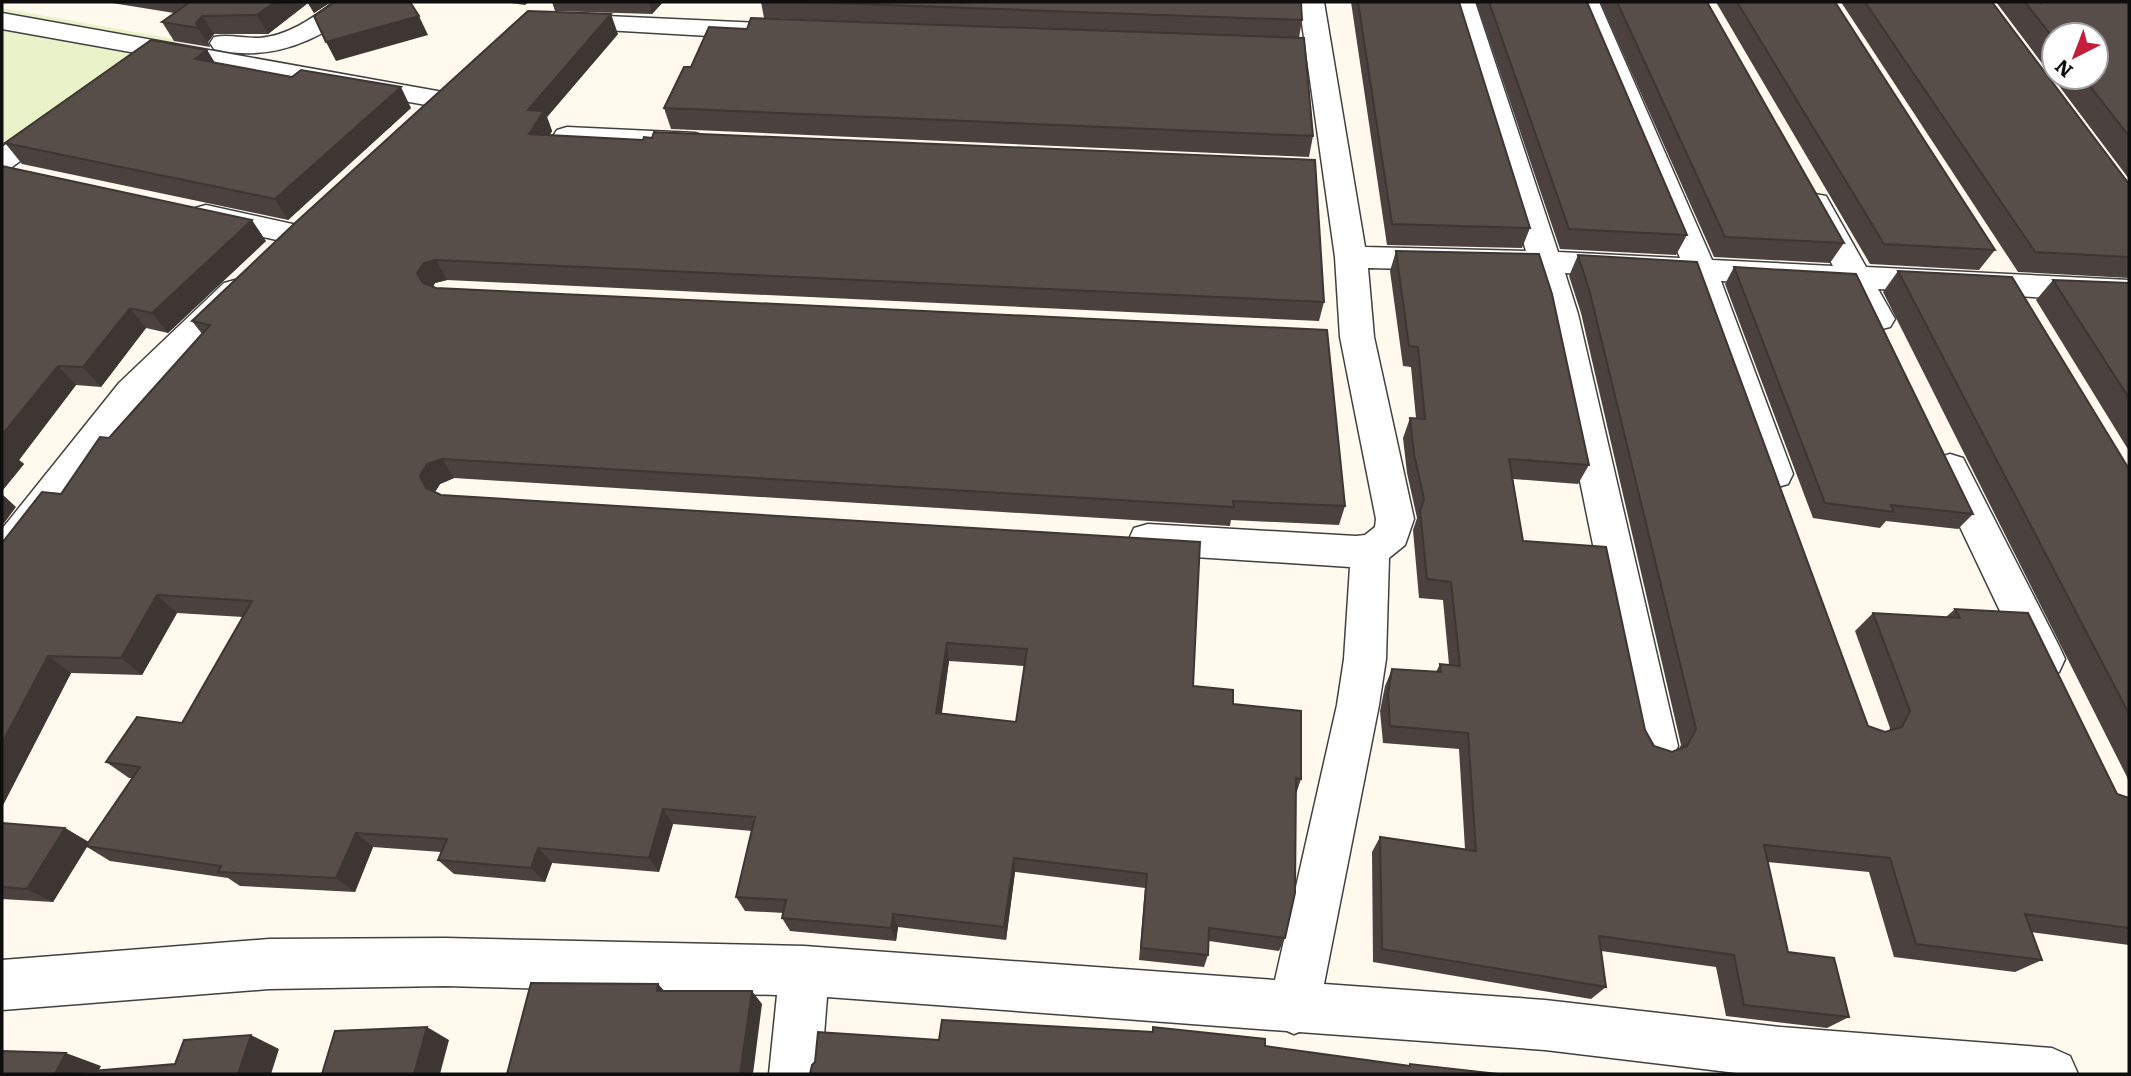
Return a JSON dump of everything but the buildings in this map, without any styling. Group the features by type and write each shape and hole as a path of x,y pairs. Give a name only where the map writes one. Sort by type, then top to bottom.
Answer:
{"street":[{"path":"15,2 239,46 263,46 302,36 317,28 350,2"},
{"path":"734,30 754,2"},
{"path":"1120,537 1356,552 1370,550 1388,539 1394,530 1395,519 1343,336 1351,257 1323,170 1305,49 1311,2"},
{"path":"1463,2 1562,314 1656,746"},
{"path":"1587,2 1701,271 1786,505"},
{"path":"540,14 790,32"},
{"path":"2,21 159,49 453,91 413,127"},
{"path":"125,73 159,49"},
{"path":"2,161 80,105"},
{"path":"567,136 718,143"},
{"path":"1803,181 1857,277 1893,351"},
{"path":"2,557 131,392 305,225 175,208"},
{"path":"1351,257 1544,262 1857,277 2000,272 2129,291"},
{"path":"2000,272 2029,319"},
{"path":"1935,436 2061,695"},
{"path":"1294,1009 1358,705 1365,659 1370,550"},
{"path":"2,985 269,964 445,962 804,971 1294,1009 1545,1025 1784,1064 2052,1074"},
{"path":"795,1074 804,971"}],"green space":[{"path":"2,8 179,40 2,165"}]}
